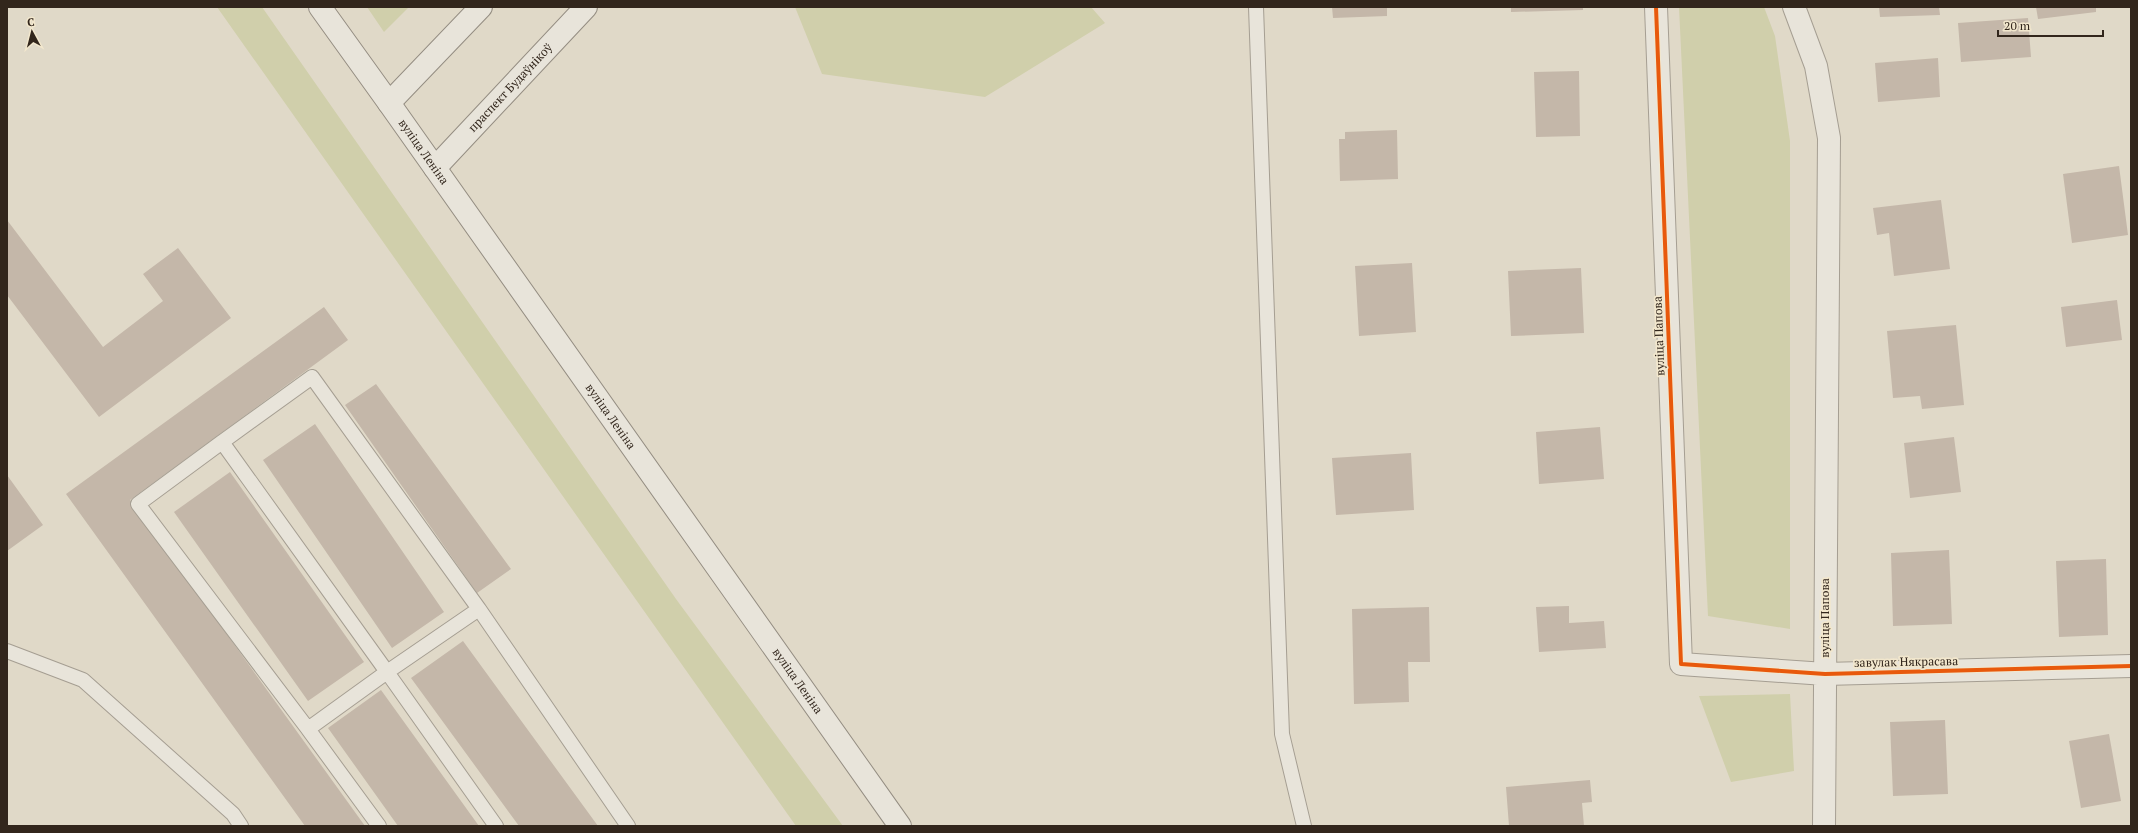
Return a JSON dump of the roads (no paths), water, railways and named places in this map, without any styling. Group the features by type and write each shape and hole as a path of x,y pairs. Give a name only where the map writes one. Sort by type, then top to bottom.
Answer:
{"street":[{"name":"вуліца Леніна","path":"320,7 390,103 900,826"},
{"path":"390,103 482,7"},
{"name":"праспект Будаўнікоў","path":"435,168 586,7"},
{"name":"вуліца Папова","path":"1656,7 1681,664"},
{"name":"вуліца Папова","path":"1794,7 1816,66 1829,138 1824,826"},
{"name":"завулак Някрасава","path":"1681,664 1825,674 2131,666"}],"lane":[{"path":"1256,7 1282,734 1304,826"},
{"path":"379,826 308,729 138,504 312,377 479,609 628,826"},
{"path":"222,442 388,672 496,826"},
{"path":"308,729 479,609"},
{"path":"7,651 83,680 233,814 241,826"}]}
